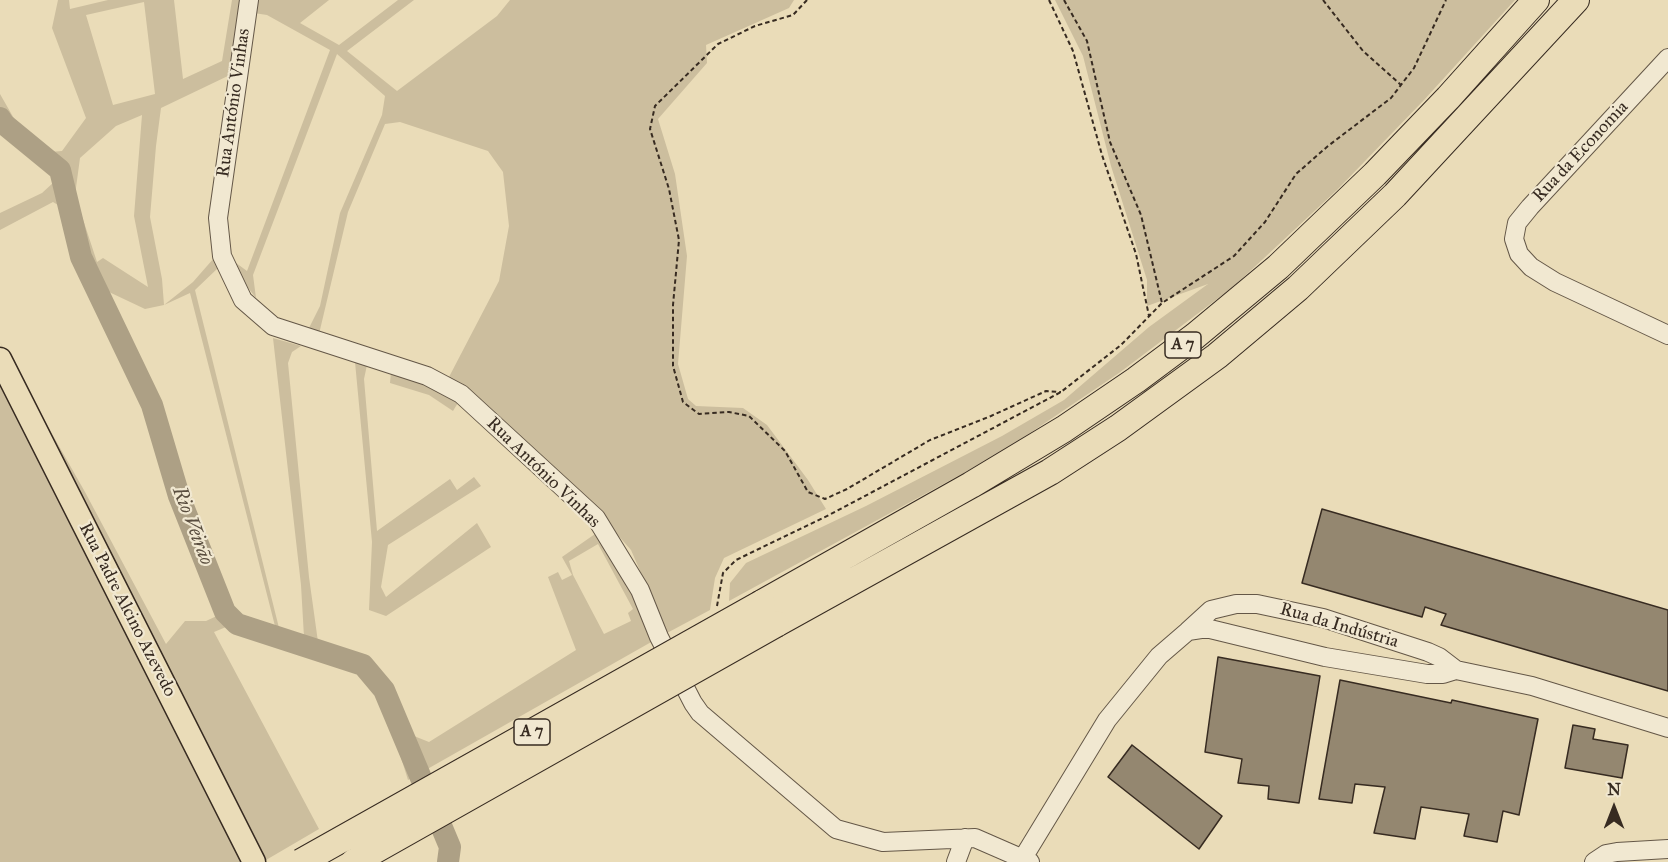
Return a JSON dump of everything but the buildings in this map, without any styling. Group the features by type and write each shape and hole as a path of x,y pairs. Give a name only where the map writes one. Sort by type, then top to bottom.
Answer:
{"highway":[{"name":"A 7","path":"301,862 971,485 1064,429 1136,380 1195,336 1278,267 1336,213 1411,136 1536,0"},
{"name":"A 7","path":"354,862 1050,472 1127,422 1217,356 1298,288 1395,195 1576,0"}],"main road":[{"name":"Rua Padre Alcino Azevedo","path":"0,359 254,862"}],"street":[{"name":"Rua António Vinhas","path":"249,0 218,218 222,256 243,300 273,326 427,376 461,394 596,518 640,590 659,637 700,713 836,829 883,842 975,838 1026,860"},
{"name":"Rua da Economia","path":"1668,58 1517,223 1514,239 1519,254 1531,267 1555,282 1668,335"},
{"name":"Rua da Indústria","path":"1026,860 1107,720 1159,656 1212,610 1236,604 1257,604 1323,618 1428,652 1456,670 1532,686 1668,728"},
{"name":"Rua da Indústria","path":"1188,632 1210,628 1325,657 1427,674 1443,674 1456,670"},
{"path":"956,862 965,838"},
{"path":"1594,862 1606,854 1617,852 1668,849"}],"path":[{"path":"807,0 793,15 755,26 718,44 655,106 650,129 669,189 679,240 674,305 674,366 683,402 699,414 729,412 749,416 785,452 808,492 825,499 847,489 930,440 1046,391 1061,392"},
{"path":"1049,0 1073,51 1102,155 1136,254 1149,316"},
{"path":"1064,0 1087,41 1110,142 1141,215 1162,303"},
{"path":"1323,0 1363,51 1401,85"},
{"path":"717,606 723,573 736,560 829,515 1061,392 1121,345 1162,303 1234,256 1265,222 1296,174 1328,146 1391,99 1414,69 1446,0"}],"shaded area":[{"path":"58,0 69,0 70,9 108,0 174,0 183,79 222,61 232,0 241,0 232,74 161,108 150,217 162,279 164,305 193,282 214,258 218,268 195,290 279,628 304,637 301,585 273,338 301,346 292,352 288,363 309,577 318,642 366,660 390,690 409,734 429,742 576,650 548,577 558,572 562,580 572,575 562,557 595,534 603,542 644,615 653,641 408,780 382,697 357,670 226,627 214,632 319,829 266,860 156,656 0,342 85,492 166,644 185,621 206,621 221,614 175,498 147,411 78,270 63,208 53,202 0,230 0,213 42,193 54,182 50,169 0,128 0,94 16,122 50,152 62,151 86,118 52,28","holes":["144,2 155,94 113,105 86,15","142,115 134,216 148,287 103,258 97,262 75,195 80,158 116,126","109,292 145,309 164,305 190,293 275,626 229,610 186,499 159,409","598,544 633,609 628,613 631,621 604,634 573,575 569,561"]},
{"path":"256,0 329,0 300,23 339,45 398,0 414,0 347,51 397,91 497,16 510,0 794,0 789,8 706,45 707,63 658,119 675,174 687,256 678,364 688,399 696,406 743,408 767,425 808,480 826,509 724,558 715,578 710,610 667,633 631,550 593,507 489,408 449,377 499,281 509,226 503,172 488,151 400,122 385,124 348,212 319,334 308,330 320,306 340,213 382,115 385,96 337,54 253,275 256,298 242,280 232,260 247,271 330,50 267,15 254,13"},
{"path":"1055,0 1515,0 1424,100 1337,190 1233,287 1119,373 1002,452 729,601 730,583 746,563 866,506 1002,436 1064,400 1149,327 1208,284 1147,306 1147,280 1111,166 1083,56"},
{"path":"355,362 367,365 364,379 377,531 450,479 457,490 474,477 481,486 388,545 381,587 386,597 477,523 491,547 386,616 369,610 372,542"},
{"path":"391,372 430,386 459,401 453,411 429,395 390,383"},
{"path":"0,379 244,862 0,862"}],"waterway":[{"name":"Rio Veirão","path":"0,118 4,124 60,170 81,257 152,405 179,496 225,612 237,624 363,665 384,690 450,847 448,862"}]}
